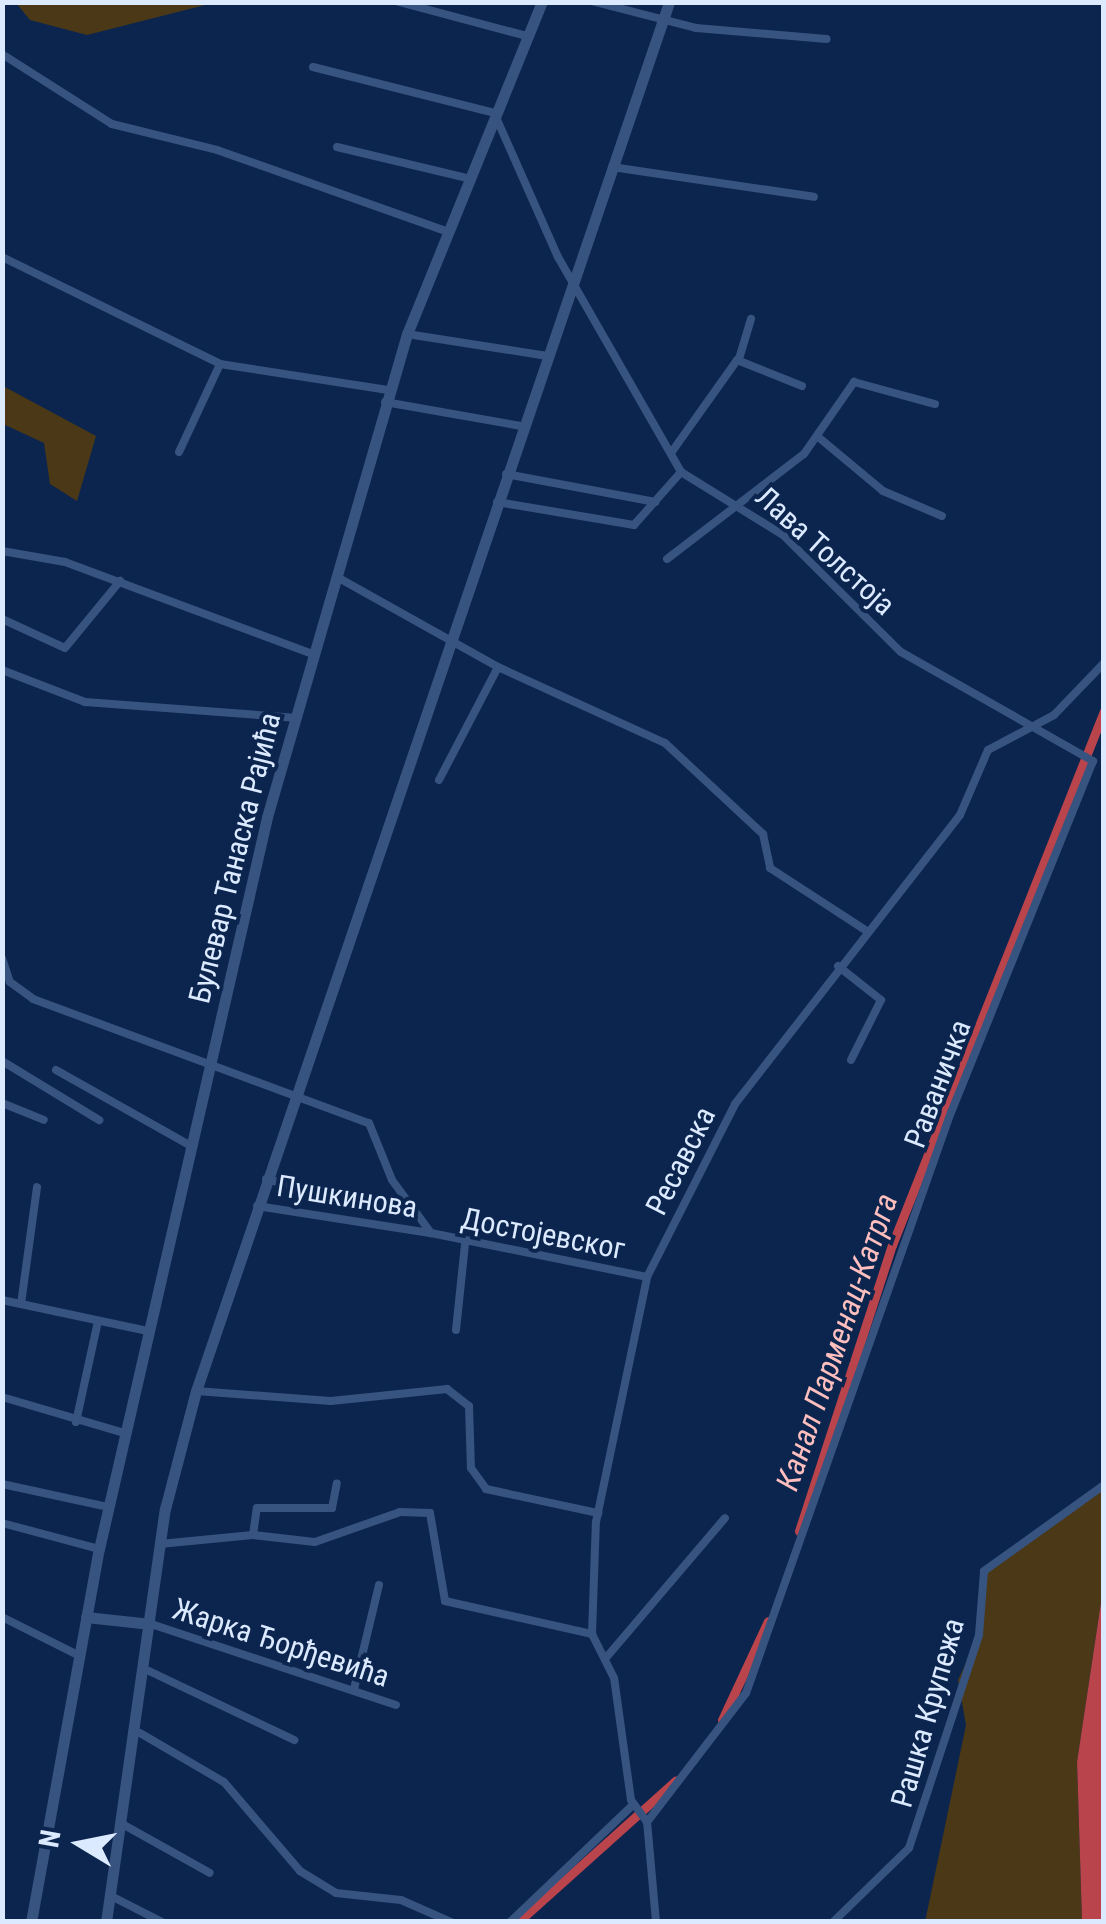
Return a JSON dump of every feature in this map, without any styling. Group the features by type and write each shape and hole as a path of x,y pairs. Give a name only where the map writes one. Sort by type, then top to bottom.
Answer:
{"street":[{"path":"399,2 527,36"},
{"name":"Булевар Танаска Рајића","path":"31,1922 78,1655 124,1433 296,718 407,334 467,178 542,2"},
{"path":"595,2 663,21 827,39"},
{"path":"106,1922 149,1671 160,1544 196,1392 292,1097 670,2"},
{"path":"2,54 112,124 217,150 446,231"},
{"path":"314,67 495,114 574,274 681,472 634,525 497,502"},
{"path":"337,147 467,178"},
{"path":"612,167 814,197"},
{"path":"2,256 220,364 522,426"},
{"path":"671,453 739,360 751,319"},
{"path":"407,334 546,356"},
{"path":"739,360 802,386"},
{"path":"179,452 220,364"},
{"path":"667,559 817,436 854,382 935,404"},
{"path":"817,436 883,491 942,516"},
{"name":"Лава Толстоја","path":"681,472 739,500 901,652 1022,725"},
{"path":"506,474 656,502"},
{"path":"2,551 120,581 314,655"},
{"path":"337,578 498,667 666,743 764,834 770,868 866,930"},
{"path":"2,618 65,648 120,581"},
{"name":"Ресавска","path":"592,1634 598,1513 648,1277 735,1104 866,930 960,815 988,750 1022,725 1054,714 1104,663"},
{"path":"439,780 498,667"},
{"path":"2,670 86,702 296,718"},
{"name":"Раваничка","path":"510,1922 640,1814 746,1693 950,1112 1092,769 1088,752 1069,748 1022,725"},
{"path":"2,958 6,983"},
{"path":"838,966 881,1000 850,1060"},
{"name":"Достојевског","path":"6,983 376,1129 392,1180 431,1233 465,1244 648,1277"},
{"path":"2,1062 99,1120"},
{"path":"56,1070 191,1146"},
{"path":"2,1103 44,1120"},
{"path":"266,1179 383,1208"},
{"path":"21,1304 37,1187"},
{"name":"Пушкинова","path":"257,1206 431,1233"},
{"path":"456,1330 465,1244"},
{"path":"2,1300 148,1332"},
{"path":"76,1422 98,1321"},
{"path":"196,1392 331,1401 448,1390 469,1406 471,1468 486,1489 598,1513"},
{"path":"2,1396 76,1422 124,1433"},
{"path":"253,1535 256,1508 332,1508 337,1483"},
{"path":"2,1484 108,1506"},
{"name":"Рашка Крупежа","path":"833,1922 909,1848 979,1635 984,1571 1104,1486"},
{"path":"160,1544 253,1535 315,1542 400,1512 430,1514 445,1601 592,1634 606,1659 640,1814 656,1922"},
{"path":"606,1659 725,1518"},
{"path":"2,1524 99,1549"},
{"path":"354,1689 379,1585"},
{"path":"2,1617 78,1655"},
{"path":"86,1617 151,1624"},
{"name":"Жарка Ђорђевића","path":"151,1624 396,1705"},
{"path":"149,1671 294,1740"},
{"path":"140,1733 224,1782 324,1886 401,1900 451,1922"},
{"path":"124,1825 210,1873"},
{"path":"111,1896 162,1922"}],"shaded area":[{"path":"16,3 213,3 87,35 30,20"},
{"path":"3,386 96,436 77,501 50,484 44,443 3,424"},
{"path":"1103,1485 1103,1589 1077,1762 1082,1921 925,1922 966,1725 958,1680 979,1635 984,1571"},
{"path":"1103,1589 1103,1921 1082,1921 1077,1762"}],"waterway":[{"name":"Канал Парменац-Катрга","path":"799,1531 892,1245 1104,711"},
{"name":"Канал Парменац-Катрга","path":"722,1720 768,1621"},
{"name":"Канал Парменац-Катрга","path":"518,1922 676,1780"}]}
